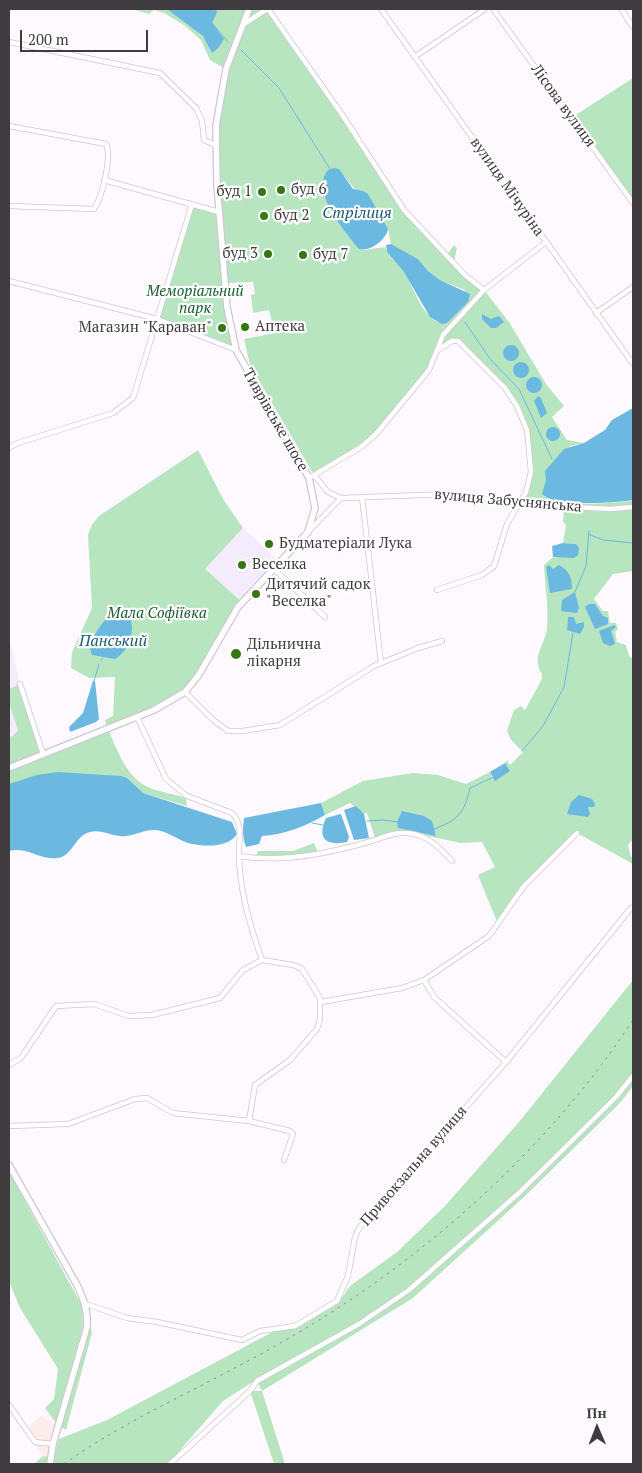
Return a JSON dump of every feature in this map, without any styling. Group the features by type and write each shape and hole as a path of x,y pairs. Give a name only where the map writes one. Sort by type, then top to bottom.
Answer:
{"main road":[{"name":"Тиврівське шосе","path":"9,768 162,707 185,692 198,676 234,612 308,532 315,508 311,477 236,350 226,307 215,145 221,88 228,61 249,9"},
{"path":"9,1165 86,1304 87,1327 50,1464"}],"street":[{"path":"242,24 268,9 343,116 404,210 465,274 484,290"},
{"name":"вулиця Мічуріна","path":"381,9 633,364"},
{"path":"416,56 485,9"},
{"name":"Лісова вулиця","path":"493,9 633,203"},
{"path":"621,9 633,27"},
{"path":"9,42 160,73 196,108 202,121 204,140 215,145"},
{"path":"9,126 106,144 109,150 104,180 94,209 9,206"},
{"path":"104,180 219,212"},
{"path":"9,448 40,436 86,424 113,413 133,398 141,365 192,204"},
{"path":"308,532 341,498 328,492 311,477 361,447 376,434 429,370 443,334 484,290 546,242"},
{"path":"9,281 157,319 236,350"},
{"path":"596,313 633,288"},
{"path":"437,590 482,576 491,570 497,562 507,524 528,488 532,465 526,430 517,406 509,393 461,343 452,341 438,350"},
{"name":"вулиця Забуснянська","path":"341,498 450,494 517,504 612,509 633,507"},
{"path":"362,497 381,663"},
{"path":"273,568 325,617"},
{"path":"185,692 224,729 243,731 285,723 381,663 418,648 442,641"},
{"path":"20,684 43,754"},
{"path":"137,717 166,779 187,796 232,813 237,818 240,824 239,856 246,904 262,960"},
{"path":"239,856 268,860 295,858 368,842 398,833 415,834 433,841 452,861"},
{"path":"321,1002 402,988 424,980 489,936 524,886 577,833"},
{"name":"Привокзальна вулиця","path":"86,1304 127,1318 157,1322 242,1340 260,1331 294,1326 304,1322 337,1301 348,1276 355,1237 359,1228 506,1062 631,908"},
{"path":"9,1065 21,1058 56,1006 94,1004 129,1016 152,1015 220,998 243,970 262,960 282,962 302,969 321,1002 320,1020 317,1029 309,1040 290,1060 255,1084 250,1121"},
{"path":"424,980 434,997 506,1062"},
{"path":"170,1464 250,1391 257,1381 359,1324 409,1290 520,1192 616,1097 633,1076"},
{"path":"9,1126 68,1124 135,1099 147,1098 173,1113 250,1121 290,1131 293,1134 284,1160"},
{"path":"9,1405 35,1442 54,1444"}],"shaded area":[{"name":"Веселка","path":"243,528 279,561 242,602 205,569"},
{"path":"9,646 11,646 20,684 43,754 9,768"},
{"path":"41,1416 59,1426 53,1458 43,1456 25,1430"}],"green space":[{"name":"Меморіальний парк","path":"131,9 268,9 319,81 403,211 446,256 454,245 457,248 453,266 480,290 484,290 509,322 546,384 564,406 552,417 567,440 584,443 570,446 546,480 543,496 561,502 573,503 613,503 633,500 633,571 613,574 594,599 603,611 608,611 610,623 616,623 618,629 615,632 617,642 626,645 629,656 633,659 633,839 628,845 631,857 633,856 633,864 577,833 531,878 498,924 478,875 495,867 482,842 461,843 409,832 375,838 367,813 364,814 350,803 325,815 321,803 363,781 413,773 438,775 466,784 490,772 492,778 510,771 505,763 507,760 510,765 523,752 511,740 507,731 514,710 521,706 525,710 542,679 538,657 547,629 544,565 553,557 555,558 576,544 563,543 566,525 563,522 564,507 517,504 529,485 528,439 513,398 455,341 438,350 434,362 366,443 314,475 250,365 244,339 275,333 269,310 253,313 251,295 255,294 253,282 225,283 236,350 157,319 192,204 218,212 215,145 226,69 210,60 201,40 184,25 164,13 154,10 149,14","holes":["344,176 388,229 391,244 418,259 428,271 440,280 465,290 447,323 439,322 426,312 404,272 388,254 385,247 359,249 330,208"]},
{"path":"633,78 633,203 571,118"},
{"name":"Мала Софіївка","path":"198,450 223,499 243,528 205,569 242,602 198,676 172,702 108,729 123,762 134,777 148,787 186,798 187,806 143,793 131,787 9,787 9,737 13,736 18,730 9,703 9,689 20,684 43,754 107,729 105,720 113,716 115,677 89,678 71,668 72,652 92,608 88,535 92,525 99,516"},
{"path":"314,843 318,853 304,856 255,859 258,851 293,851"},
{"path":"633,980 633,1086 621,1102 524,1197 413,1298 262,1391 256,1380 223,1401 168,1464 34,1464 43,1456 53,1458 59,1439 107,1420 280,1328 298,1327 339,1302 350,1286 397,1252 444,1207 519,1122"},
{"path":"9,1172 82,1306 83,1326 56,1423 45,1408 54,1399 58,1369 20,1308 9,1281"},
{"path":"91,1328 92,1333 66,1430 59,1426 85,1335"},
{"path":"250,1391 262,1391 285,1464 274,1464"}],"water":[{"path":"167,9 216,9 217,12 212,23 224,39 212,53 203,36"},
{"name":"Стрілиця","path":"339,169 353,189 368,194 388,229 381,241 368,249 359,249 338,222 326,200 323,189 324,179 328,170"},
{"name":"Стрілиця","path":"391,244 418,259 428,271 440,280 470,294 468,302 447,323 442,324 430,317 404,272 387,252 386,245"},
{"path":"482,314 491,319 499,316 504,322 496,328 491,328 482,319"},
{"path":"511,345 519,353 511,361 503,353"},
{"path":"521,362 529,370 521,378 513,370"},
{"path":"531,377 537,377 542,382 540,391 531,393 526,388 526,382"},
{"path":"538,396 541,398 547,413 541,418 534,401"},
{"path":"633,408 633,500 585,503 558,501 542,494 546,480 545,471 564,449 584,443 605,430 612,420"},
{"path":"550,427 556,427 560,434 556,441 550,441 546,437 546,431"},
{"path":"563,543 576,544 579,548 578,555 574,558 553,557 552,546"},
{"path":"549,565 553,569 559,565 568,572 571,578 572,589 550,593 546,567"},
{"path":"575,592 579,608 577,613 561,611 562,600"},
{"path":"589,604 595,604 603,616 608,618 608,624 595,629 585,607"},
{"name":"Панський","path":"119,608 126,612 132,626 132,634 126,648 115,659 92,655 89,645 91,641 106,618"},
{"path":"568,617 574,617 576,624 584,622 584,627 580,634 567,630"},
{"path":"614,625 616,627 611,631 615,644 610,646 603,643 599,631"},
{"path":"93,681 95,681 99,719 96,722 70,732 69,727 83,713"},
{"path":"505,763 510,771 495,781 490,772"},
{"path":"58,772 127,778 143,793 232,822 237,834 228,842 208,846 188,843 156,830 121,836 95,831 81,837 69,852 62,857 45,857 21,850 9,851 9,784 37,775"},
{"path":"579,795 592,799 595,804 594,807 588,807 590,814 588,817 567,814 571,802"},
{"path":"321,803 325,815 295,829 262,836 259,844 246,847 243,836 244,818"},
{"path":"356,806 364,814 369,838 354,840 344,810"},
{"path":"402,811 424,816 432,821 436,836 398,828 397,822"},
{"path":"341,814 349,837 347,842 329,842 322,832 326,818"}],"waterway":[{"path":"212,23 228,42"},
{"path":"241,50 279,88 330,169"},
{"path":"465,322 490,359 519,389 552,459"},
{"path":"575,592 586,566 589,531"},
{"path":"588,534 603,540 633,543"},
{"path":"522,751 543,726 564,687 573,633"},
{"path":"94,681 99,664"},
{"path":"434,829 459,815 470,788 494,777"},
{"path":"367,821 383,820 398,822"},
{"path":"312,823 323,825"}],"railway":[{"path":"64,1464 144,1415 255,1357 332,1312 382,1278 430,1241 520,1159 599,1068 633,1020"}],"place":[{"name":"буд 6","path":"281,190"},
{"name":"буд 1","path":"262,192"},
{"name":"буд 2","path":"264,216"},
{"name":"буд 3","path":"268,254"},
{"name":"буд 7","path":"303,255"},
{"name":"Аптека","path":"245,327"},
{"name":"Магазин \"Караван\"","path":"222,328"},
{"name":"Будматеріали Лука","path":"269,544"},
{"name":"Веселка","path":"242,565"},
{"name":"Дитячий садок \"Веселка\"","path":"256,594"},
{"name":"Дільнична лікарня","path":"236,654"}]}
